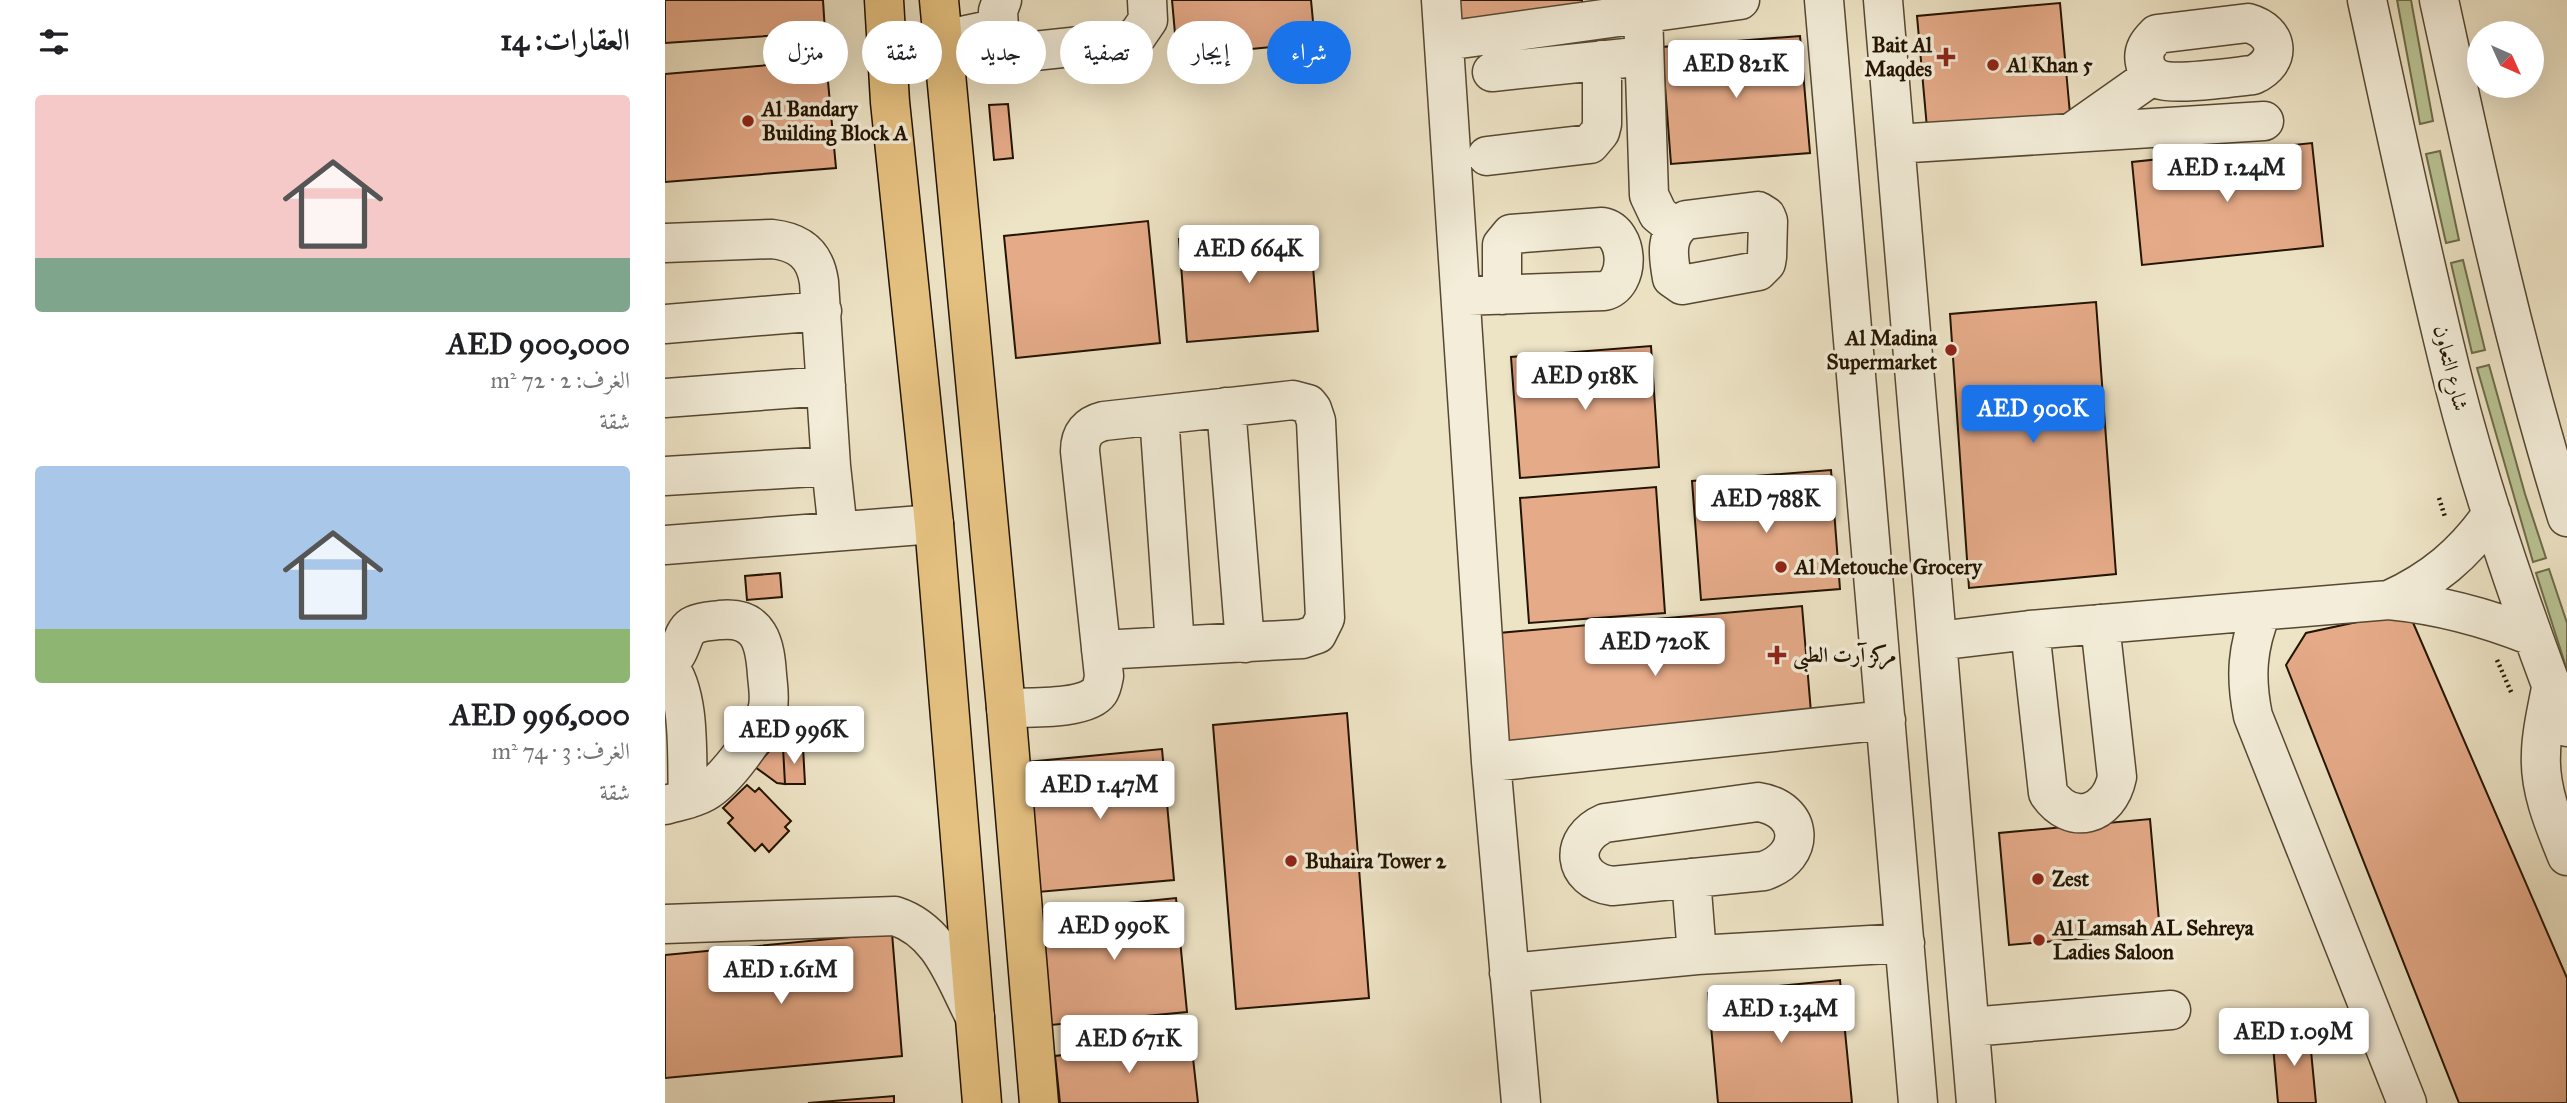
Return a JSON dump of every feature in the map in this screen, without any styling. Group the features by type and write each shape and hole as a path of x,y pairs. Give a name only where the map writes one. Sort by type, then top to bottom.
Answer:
{"main road":[{"path":"884,0 890,102 934,524 982,1103"},
{"path":"939,0 941,21"},
{"path":"942,40 1006,708 1039,1103"}],"street":[{"path":"942,40 1000,14 1008,42 1024,50 1128,41 1137,36 1148,20 1147,0"},
{"path":"1441,0 1491,762 1521,1103"},
{"path":"1445,41 1740,0"},
{"path":"1824,0 1918,1103"},
{"path":"1883,0 1976,1103"},
{"name":"شارع التعاون","path":"2367,0 2455,386 2492,514 2532,636 2567,727"},
{"path":"2439,0 2489,230 2518,346 2567,517"},
{"path":"1643,12 1649,195 1658,214 1675,228"},
{"path":"1492,72 1644,56"},
{"path":"1487,156 1590,144 1600,132 1602,124 1602,60"},
{"path":"2070,133 2152,76"},
{"path":"1895,144 2264,121"},
{"path":"665,243 786,240 799,246 810,256 817,268 838,531"},
{"path":"1461,296 1502,295"},
{"path":"665,324 821,311"},
{"path":"665,398 826,386"},
{"path":"1006,708 1078,704 1093,698 1099,692 1104,676 1101,650 1080,443 1082,435 1095,423 1226,407 1301,400 1313,409 1316,421 1325,618 1322,627 1310,638 1101,650"},
{"path":"1226,407 1245,643"},
{"path":"1159,415 1175,646"},
{"path":"665,476 831,466"},
{"path":"2389,600 2437,574 2458,557 2492,514"},
{"path":"665,545 934,524"},
{"path":"1937,641 2030,630 2389,600 2448,608 2532,636"},
{"path":"2262,611 2252,636 2247,662 2247,690 2253,716 2407,1103"},
{"path":"740,620 758,634 766,655 769,704 762,724 723,777 707,791 676,802 682,692 674,673 666,666 679,654 690,627 703,622 740,620"},
{"path":"2030,630 2048,793 2055,803 2065,810 2089,813 2109,800 2117,777 2100,624"},
{"path":"2551,686 2540,755 2546,796 2567,856"},
{"path":"1491,762 1886,720"},
{"path":"1758,802 1772,804 1783,810 1791,820 1795,833 1793,846 1787,858 1777,866 1764,871 1691,878 1612,886 1600,884 1590,878 1583,869 1579,858 1580,846 1585,835 1605,823 1758,802"},
{"path":"1691,878 1697,955"},
{"path":"665,924 895,916 909,921 934,940 975,1017"},
{"path":"1509,973 1697,955 1905,943"},
{"path":"1970,1027 2171,1010"}],"green space":[{"path":"2397,0 2411,0 2433,121 2420,124"},
{"path":"2440,151 2459,240 2446,243 2426,154"},
{"path":"2463,260 2485,350 2472,353 2451,263"},
{"path":"2489,365 2546,558 2533,562 2477,368"},
{"path":"2549,569 2567,623 2567,670 2536,573"}],"building":[{"path":"665,0 823,0 824,21 763,21 763,36 665,43"},
{"path":"1172,0 1311,0 1313,21 1267,21 1267,48 1253,49 1253,21 1174,21"},
{"path":"1441,0 1582,0 1582,8 1443,21"},
{"name":"Al Khan 5","path":"2060,3 2070,114 1927,128 1917,16"},
{"path":"1800,36 1810,153 1671,164 1662,47"},
{"name":"Al Bandary Building Block A","path":"763,65 763,84 828,84 836,168 665,182 665,74"},
{"path":"1008,104 1013,158 994,160 989,105"},
{"path":"2312,143 2323,246 2142,265 2132,162"},
{"path":"1148,221 1160,343 1016,358 1004,236"},
{"path":"1310,228 1318,331 1187,342 1179,239"},
{"path":"2096,302 2116,574 1969,588 1950,314"},
{"path":"1651,346 1659,467 1520,478 1511,357"},
{"path":"1831,470 1840,589 1701,600 1692,481"},
{"path":"1656,487 1665,613 1529,623 1520,498"},
{"path":"780,573 782,597 747,600 745,576"},
{"path":"1802,606 1812,724 1509,751 1499,633"},
{"path":"2408,611 2567,978 2567,1103 2459,1103 2286,665 2306,633"},
{"name":"Buhaira Tower 2","path":"1347,713 1369,998 1236,1009 1213,725"},
{"path":"783,747 785,784 777,783 755,767 772,748"},
{"path":"783,747 803,747 805,784 785,784"},
{"path":"1162,749 1174,880 1038,892 1027,762"},
{"path":"747,785 755,792 759,788 791,821 785,827 789,831 769,852 762,844 755,851 728,823 733,818 723,808"},
{"path":"2150,819 2160,932 2009,945 1999,833"},
{"path":"1176,898 1187,1012 1051,1025 1040,912"},
{"path":"892,933 902,1056 665,1078 665,955"},
{"path":"1840,980 1852,1103 1718,1103 1708,993"},
{"path":"2309,1030 2316,1103 2278,1103 2272,1034"},
{"path":"1191,1040 1198,1103 1060,1103 1055,1056"},
{"path":"894,1096 894,1103 808,1103"}],"place":[{"name":"Bait Al Maqdes","path":"1946,57"},
{"name":"Al Khan 5","path":"1993,65"},
{"name":"Al Bandary Building Block A","path":"748,121"},
{"name":"Al Madina Supermarket","path":"1951,350"},
{"name":"Al Metouche Grocery","path":"1781,567"},
{"name":"مرکز آرت الطبی","path":"1777,655"},
{"name":"Buhaira Tower 2","path":"1291,861"},
{"name":"Zest","path":"2038,879"},
{"name":"Al Lamsah AL Sehreya Ladies Saloon","path":"2039,940"}]}
